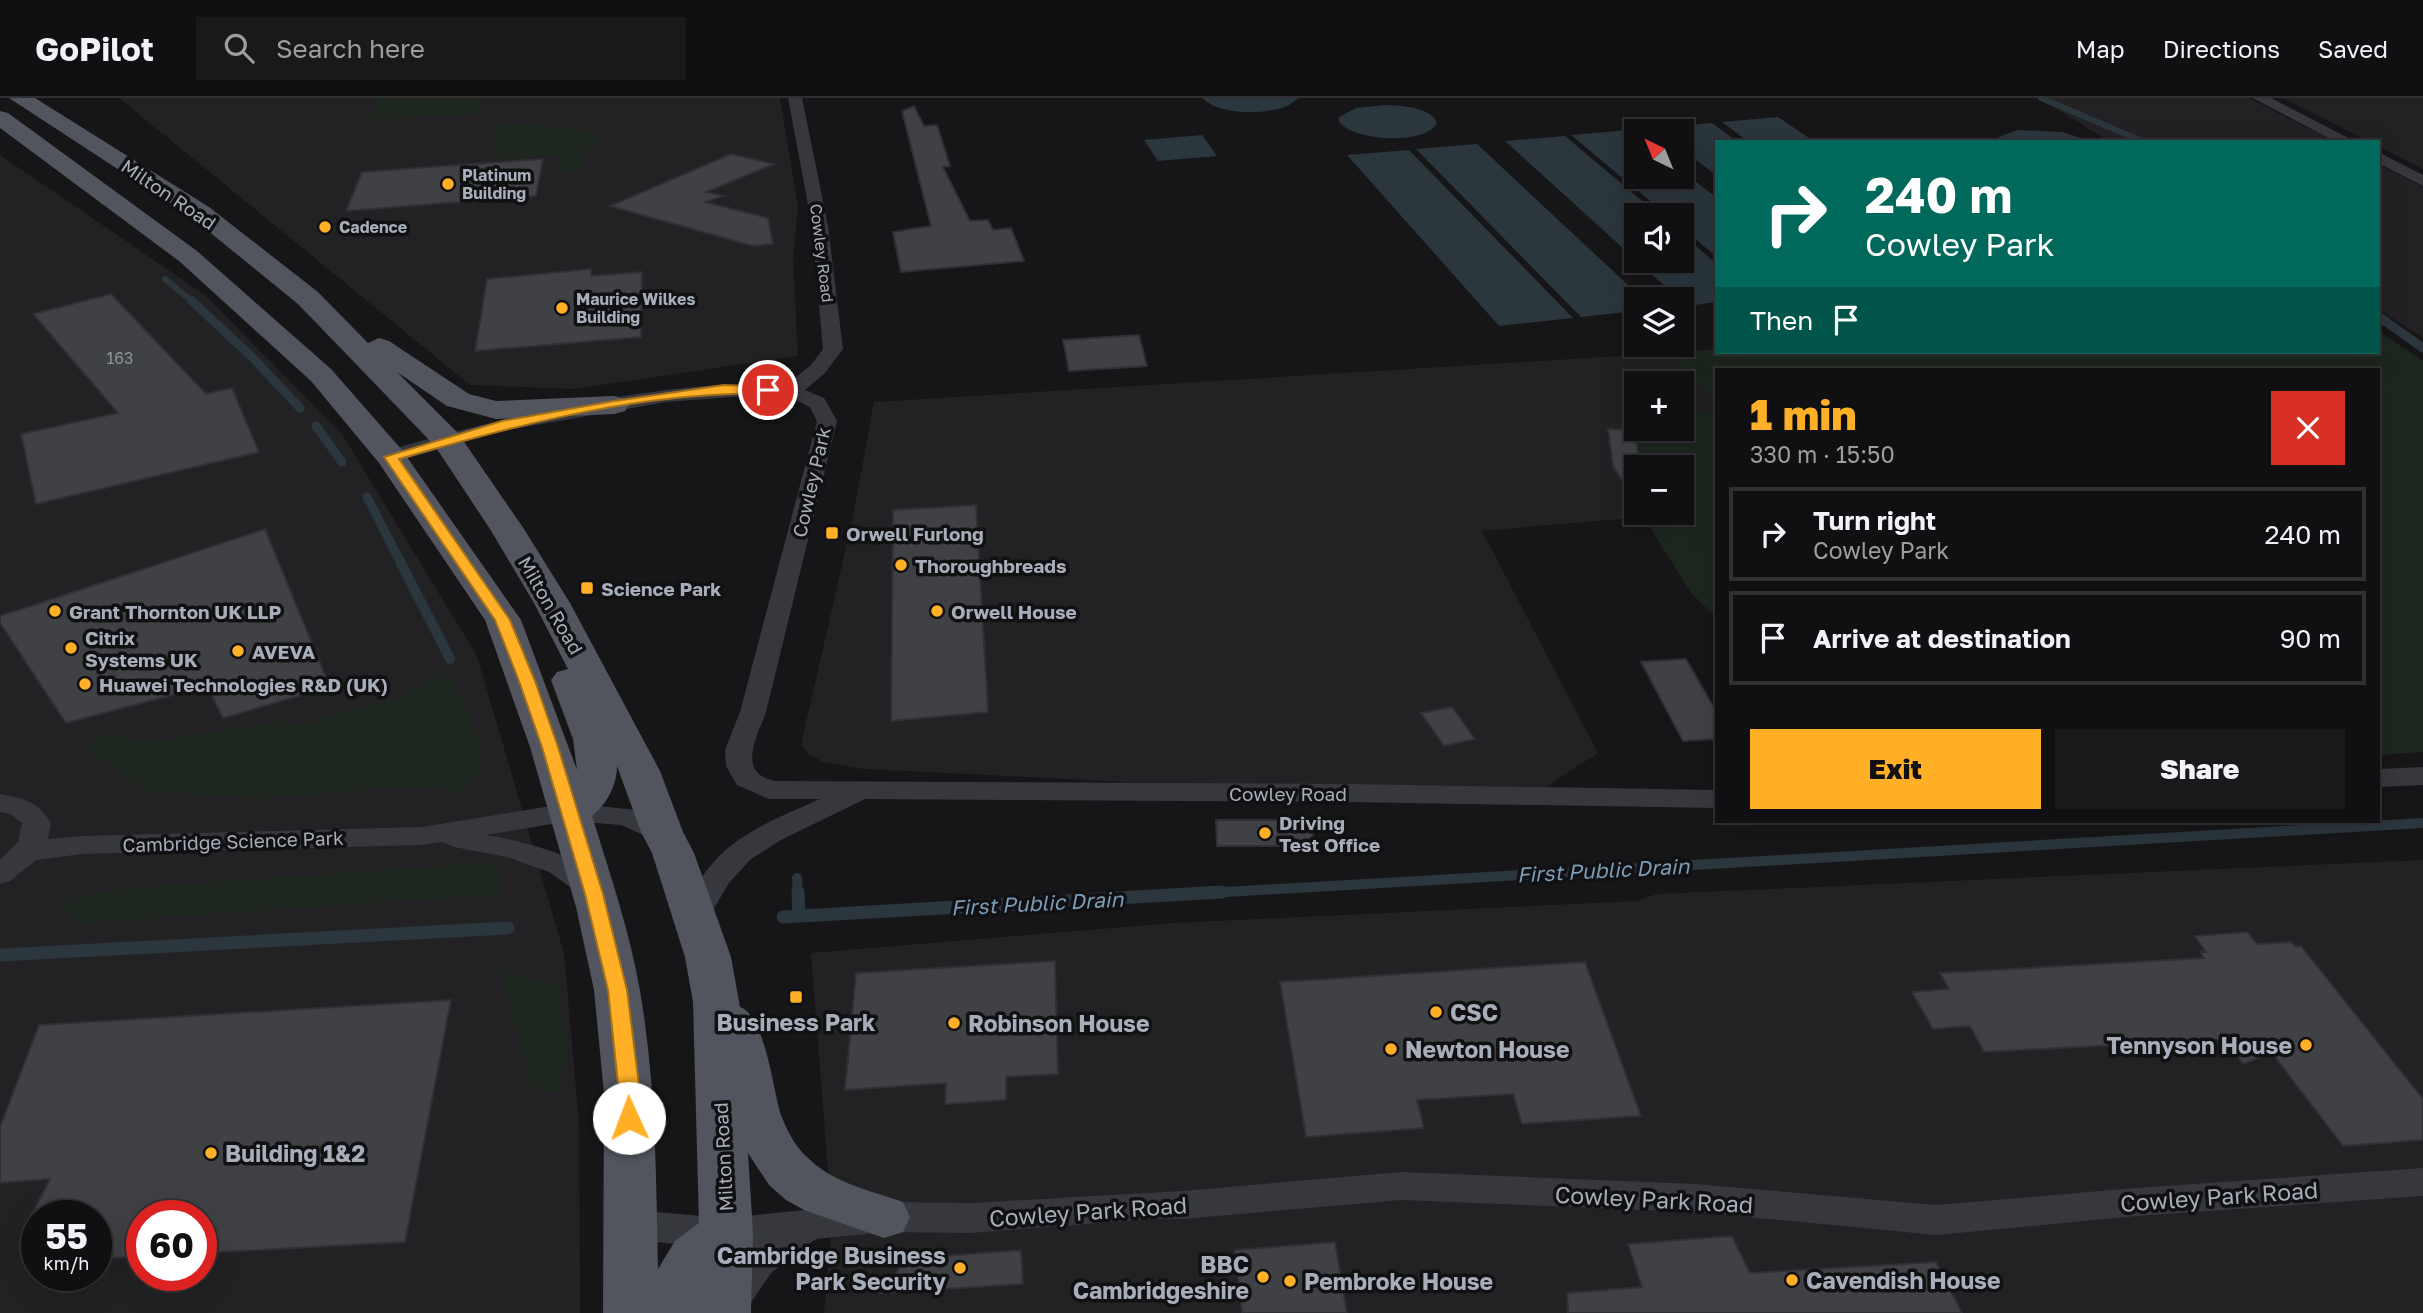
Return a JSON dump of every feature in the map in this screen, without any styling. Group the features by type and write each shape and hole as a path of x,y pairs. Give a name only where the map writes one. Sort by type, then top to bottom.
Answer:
{"main road":[{"name":"Milton Road","path":"20,98 200,212 308,298 447,440 507,528 552,603 640,771 662,832 673,853 708,957 716,1002 726,1233 723,1313"},
{"name":"Milton Road","path":"0,118 188,256 321,375 391,457 503,620 536,707 570,812 592,887 617,990 629,1093 631,1313"},
{"path":"308,298 458,400 496,410 550,410 614,404"},
{"path":"552,603 567,673 598,755 596,780 587,799 570,812"},
{"path":"716,1002 736,1030 761,1131 771,1152 803,1185 884,1217"},
{"path":"675,1313 677,1285 693,1255 726,1233"}],"street":[{"name":"Cowley Road","path":"791,391 818,369 833,349 820,226 795,98"},
{"path":"2260,98 2344,140"},
{"path":"2380,159 2423,180"},
{"name":"Cowley Park","path":"391,457 502,425 614,404 724,389 791,391 817,402 827,421 753,712 739,750 740,766 747,779 769,790 786,792"},
{"path":"2380,778 2423,776"},
{"name":"Cowley Road","path":"786,792 1346,793 1715,799"},
{"name":"Cowley Road","path":"693,918 711,885 729,862 747,846 859,792"},
{"path":"0,803 13,804 29,811 38,822 37,836 28,852 0,874"},
{"name":"Cambridge Science Park","path":"28,852 82,845 439,835 570,812 626,816 662,832"},
{"name":"Cambridge Science Park","path":"439,835 524,853 559,865 592,887"},
{"name":"Cowley Park Road","path":"632,1225 726,1233 884,1217 971,1218 1182,1205 1401,1186 1696,1199 1936,1220 2136,1202 2423,1182"},
{"path":"723,1313 758,1262 808,1224"}],"shaded area":[{"path":"119,98 780,98 798,206 793,257 798,356 573,389 470,385"},
{"path":"379,98 482,98 478,114 368,120"},
{"path":"1203,98 1298,98 1279,109 1250,112 1222,109"},
{"path":"2039,98 2249,98 2331,140 2107,140"},
{"path":"2283,98 2423,98 2423,169 2380,147 2380,140 2366,140"},
{"path":"1385,105 1422,110 1437,123 1430,130 1418,135 1389,138 1359,133 1339,122 1339,117 1356,108"},
{"path":"1778,117 1812,140 1746,140 1722,122"},
{"path":"496,122 594,131 604,137 588,147 584,168 560,172 560,155 499,160"},
{"path":"1712,123 1735,140 1715,140 1715,174 1694,158 1694,125"},
{"path":"1624,130 1624,179 1571,135"},
{"path":"2018,130 2063,132 2086,140 1998,140 1999,137"},
{"path":"1202,135 1217,156 1158,161 1144,140"},
{"path":"1565,136 1624,186 1624,189 1628,189 1645,203 1624,203 1624,249 1505,141"},
{"path":"1477,144 1630,287 1624,287 1624,312 1581,317 1416,149"},
{"path":"1409,150 1573,318 1499,326 1347,155"},
{"path":"0,155 205,295 342,434 477,656 564,953 579,1122 580,1313 0,1313"},
{"path":"2380,165 2423,187 2423,338 2380,310"},
{"path":"1694,180 1715,196 1715,255 1694,238 1694,203 1653,203 1636,189 1694,189"},
{"path":"1694,244 1715,262 1715,302 1694,305 1694,287 1666,287 1650,273 1694,273"},
{"path":"2380,332 2423,361 2423,752 2380,755 2380,368 1715,368 1715,404 1694,380 1694,371 1686,371 1674,357 1694,357 1694,351 1715,349 1715,354 2380,354"},
{"path":"1624,356 1674,357 1686,371 1624,371 1624,422 1610,424 1612,465 1624,485 1624,519 1482,531 1598,753 1541,790 1170,784 863,769 823,762 809,754 801,745 853,517 874,402"},
{"path":"1694,380 1715,404 1715,412 1694,415"},
{"path":"1715,412 1715,616 1691,593 1648,525 1694,525 1694,455 1624,455 1624,485 1612,465 1609,424 1624,422 1624,441 1694,441 1694,415"},
{"path":"448,670 469,713 479,743 478,776 462,793 429,788 374,789 259,799 142,790 121,771 98,757 88,744 112,732 143,743 281,721 302,725 399,697"},
{"path":"2423,860 2423,1313 824,1313 832,1223 811,953 1173,923 1636,901 1657,894"},
{"path":"498,862 501,894 80,923 63,907 72,899 126,888"},
{"path":"501,970 559,984 567,1054 558,1093 531,1087"}],"building":[{"path":"914,106 924,126 937,125 950,166 943,167 970,221 988,220 993,230 1011,228 1024,261 901,272 893,232 931,226 902,111"},
{"path":"731,154 774,164 706,192 723,196 705,202 768,218 773,244 753,246 610,206"},
{"name":"Platinum Building","path":"543,159 536,196 346,211 362,172"},
{"name":"Maurice Wilkes Building","path":"591,269 591,276 642,272 641,337 475,351 487,279"},
{"path":"111,294 206,394 232,388 259,452 36,504 21,434 118,413 33,314"},
{"path":"1139,335 1147,366 1069,371 1063,340"},
{"path":"1608,429 1624,430 1624,441 1636,441 1639,455 1624,455 1624,484 1613,466"},
{"name":"Orwell House","path":"976,505 988,712 891,721 893,510"},
{"path":"265,529 330,687 223,718 207,686 66,723 0,623 0,616"},
{"path":"1686,659 1715,710 1715,739 1683,741 1641,662"},
{"path":"1452,707 1475,739 1444,746 1421,713"},
{"name":"Driving Test Office","path":"1216,820 1312,820 1314,846 1217,846"},
{"name":"Tennyson House","path":"2247,932 2257,944 2291,942 2296,947 2301,946 2423,1099 2423,1140 2343,1146 2272,1053 2243,1064 2227,1039 1984,1052 1970,1026 1933,1029 1912,992 1949,989 1940,973 2204,958 2200,952 2206,952 2195,936"},
{"name":"Robinson House","path":"1055,961 1058,1074 1006,1077 1006,1100 945,1104 946,1083 845,1090 856,973"},
{"name":"Newton House","path":"1585,962 1641,1116 1522,1124 1513,1094 1417,1100 1424,1128 1306,1137 1280,982"},
{"name":"Building 1&2","path":"451,1000 405,1242 217,1252 217,1200 126,1200 126,1257 112,1258 112,1200 39,1200 50,1179 0,1183 0,1127 39,1025"},
{"name":"Cavendish House","path":"1732,1236 1750,1273 1936,1262 1962,1313 1568,1313 1567,1293 1642,1287 1628,1244"},
{"name":"Pembroke House","path":"1335,1242 1347,1313 1242,1313 1235,1250"},
{"name":"Cambridge Business Park Security","path":"1021,1250 1023,1284 881,1293 906,1259"}],"waterway":[{"name":"First Public Drain","path":"2041,98 2139,140"},
{"path":"165,279 194,303"},
{"path":"192,301 252,357 300,408"},
{"name":"First Public Drain","path":"2380,317 2423,348"},
{"path":"316,426 342,462"},
{"path":"367,497 401,563"},
{"path":"400,561 450,659"},
{"name":"First Public Drain","path":"1191,894 2423,823"},
{"path":"797,878 798,894"},
{"path":"798,892 799,916"},
{"name":"First Public Drain","path":"783,917 1222,892"},
{"path":"0,955 508,928"}],"place":[{"name":"Platinum Building","path":"448,184"},
{"name":"Cadence","path":"325,227"},
{"name":"Maurice Wilkes Building","path":"562,308"},
{"name":"Orwell Furlong","path":"832,533"},
{"name":"Thoroughbreads","path":"901,565"},
{"name":"Science Park","path":"587,588"},
{"name":"Grant Thornton UK LLP","path":"55,611"},
{"name":"Orwell House","path":"937,611"},
{"name":"Citrix Systems UK","path":"71,648"},
{"name":"AVEVA","path":"238,651"},
{"name":"Huawei Technologies R&D (UK)","path":"85,684"},
{"name":"Driving Test Office","path":"1265,833"},
{"name":"Business Park","path":"796,997"},
{"name":"CSC","path":"1436,1012"},
{"name":"Robinson House","path":"954,1023"},
{"name":"Tennyson House","path":"2306,1045"},
{"name":"Newton House","path":"1391,1049"},
{"name":"Building 1&2","path":"211,1153"},
{"name":"Cambridge Business Park Security","path":"960,1268"},
{"name":"BBC Cambridgeshire","path":"1263,1277"},
{"name":"Cavendish House","path":"1792,1280"},
{"name":"Pembroke House","path":"1290,1281"}],"route":[{"path":"629,1118 629,1093 617,990 594,894 550,747 527,681 503,620 391,457 502,425 614,404 724,389 768,390"}]}
